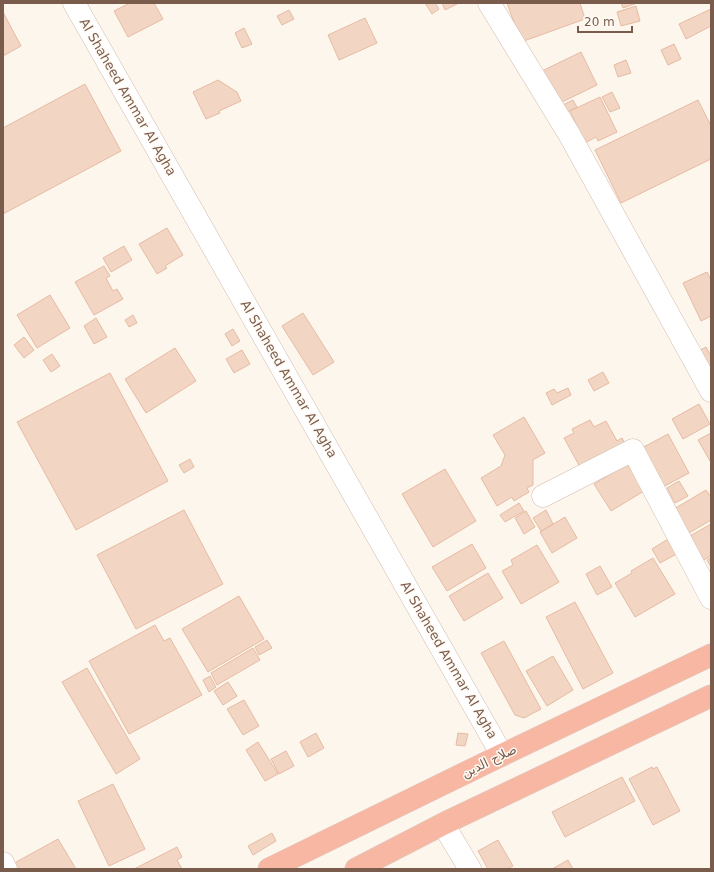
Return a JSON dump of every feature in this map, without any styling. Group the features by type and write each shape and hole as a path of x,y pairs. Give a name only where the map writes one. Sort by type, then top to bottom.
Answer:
{"highway":[{"name":"صلاح الدين","path":"268,869 711,655"},
{"path":"356,869 443,824 711,696"}],"lane":[{"name":"Al Shaheed Ammar Al Agha","path":"74,3 502,755"},
{"path":"489,3 569,134 711,391"},
{"path":"543,496 633,450 711,598"},
{"path":"443,824 470,869"},
{"path":"3,863 6,869"}],"building":[{"path":"130,3 154,3 163,19 128,37 114,11"},
{"path":"425,3 435,3 439,9 432,14"},
{"path":"442,3 459,3 445,10"},
{"path":"507,3 580,3 585,19 521,42"},
{"path":"621,3 637,3 623,8"},
{"path":"636,6 640,21 621,26 617,12"},
{"path":"711,9 711,26 686,39 679,24"},
{"path":"289,10 294,19 282,25 277,16"},
{"path":"3,12 21,46 3,56"},
{"path":"365,18 377,43 339,60 328,35"},
{"path":"244,28 252,44 242,48 235,33"},
{"path":"674,44 681,59 668,65 661,50"},
{"path":"581,52 597,85 558,104 542,71"},
{"path":"626,60 631,73 618,77 614,65"},
{"path":"218,80 237,92 241,101 206,119 193,92"},
{"path":"85,84 121,151 3,214 3,128"},
{"path":"612,92 620,108 610,112 602,97"},
{"path":"600,97 617,132 598,141 596,137 585,143 570,111"},
{"path":"573,100 577,107 565,113 561,106"},
{"path":"698,100 711,126 711,159 621,203 595,150"},
{"path":"167,228 183,255 165,266 167,268 157,274 139,244"},
{"path":"124,246 132,260 111,272 103,258"},
{"path":"104,266 110,276 106,278 113,291 117,289 123,299 94,315 75,282"},
{"path":"707,272 711,280 711,316 701,321 683,283"},
{"path":"50,295 70,328 37,348 17,315"},
{"path":"303,313 334,362 313,375 282,326"},
{"path":"133,315 137,323 129,327 125,320"},
{"path":"96,318 107,337 94,344 84,326"},
{"path":"233,329 240,341 232,346 225,334"},
{"path":"24,337 34,350 24,358 14,345"},
{"path":"706,347 711,356 711,366 704,369 695,353"},
{"path":"175,348 196,381 146,413 125,379"},
{"path":"242,350 250,364 234,373 226,359"},
{"path":"52,354 60,366 51,372 43,360"},
{"path":"603,372 609,383 594,391 588,380"},
{"path":"110,373 168,481 76,530 17,422"},
{"path":"568,388 571,395 552,405 546,393 554,389 557,393"},
{"path":"699,404 710,424 683,439 672,419"},
{"path":"524,417 545,453 533,460 533,485 527,488 529,492 514,501 512,497 497,506 481,478 501,466 505,455 493,435"},
{"path":"590,420 594,427 606,421 617,441 622,438 627,447 580,467 564,438 574,433 572,429"},
{"path":"711,433 711,461 710,461 698,440"},
{"path":"668,434 689,473 661,488 640,449"},
{"path":"190,459 194,467 184,473 179,465"},
{"path":"627,464 644,491 611,511 594,484"},
{"path":"445,469 476,521 433,547 402,494"},
{"path":"679,481 688,496 675,503 667,488"},
{"path":"706,490 711,497 711,520 689,533 674,509"},
{"path":"519,503 524,511 505,522 500,515"},
{"path":"184,510 223,584 136,629 97,555"},
{"path":"546,510 553,524 541,531 533,518"},
{"path":"526,511 535,527 524,534 515,518"},
{"path":"565,517 577,538 552,553 540,532"},
{"path":"711,524 711,556 696,564 683,540"},
{"path":"673,536 682,551 660,563 652,549"},
{"path":"472,544 486,568 447,591 432,567"},
{"path":"537,545 559,582 521,604 502,571 513,565 511,560"},
{"path":"653,558 675,594 635,617 615,583 632,573 631,571"},
{"path":"711,558 711,567 707,560"},
{"path":"600,566 612,587 597,595 586,574"},
{"path":"488,573 503,598 464,621 449,596"},
{"path":"239,596 264,639 208,672 182,629"},
{"path":"575,602 613,673 583,689 546,617"},
{"path":"155,625 164,641 170,638 202,695 129,734 89,661"},
{"path":"267,640 272,648 259,655 255,647"},
{"path":"504,641 541,709 524,718 515,715 481,653"},
{"path":"253,648 260,660 217,685 211,673"},
{"path":"553,656 573,690 547,706 526,671"},
{"path":"87,668 140,759 116,774 62,682"},
{"path":"210,676 216,687 209,692 203,680"},
{"path":"228,682 237,696 223,705 214,691"},
{"path":"244,700 259,726 243,735 227,709"},
{"path":"316,733 324,748 308,757 300,742"},
{"path":"458,733 468,734 465,746 456,745"},
{"path":"258,742 278,774 265,781 246,750"},
{"path":"286,751 294,766 279,774 271,759"},
{"path":"652,767 653,769 657,767 680,811 653,825 629,779"},
{"path":"622,777 635,801 565,837 552,812"},
{"path":"113,784 145,849 109,866 78,801"},
{"path":"272,833 276,841 253,855 248,846"},
{"path":"58,839 76,869 11,869 9,866"},
{"path":"498,840 513,866 507,869 488,869 478,851"},
{"path":"177,847 182,857 177,860 182,869 134,869"},
{"path":"568,860 573,869 552,869"}]}
